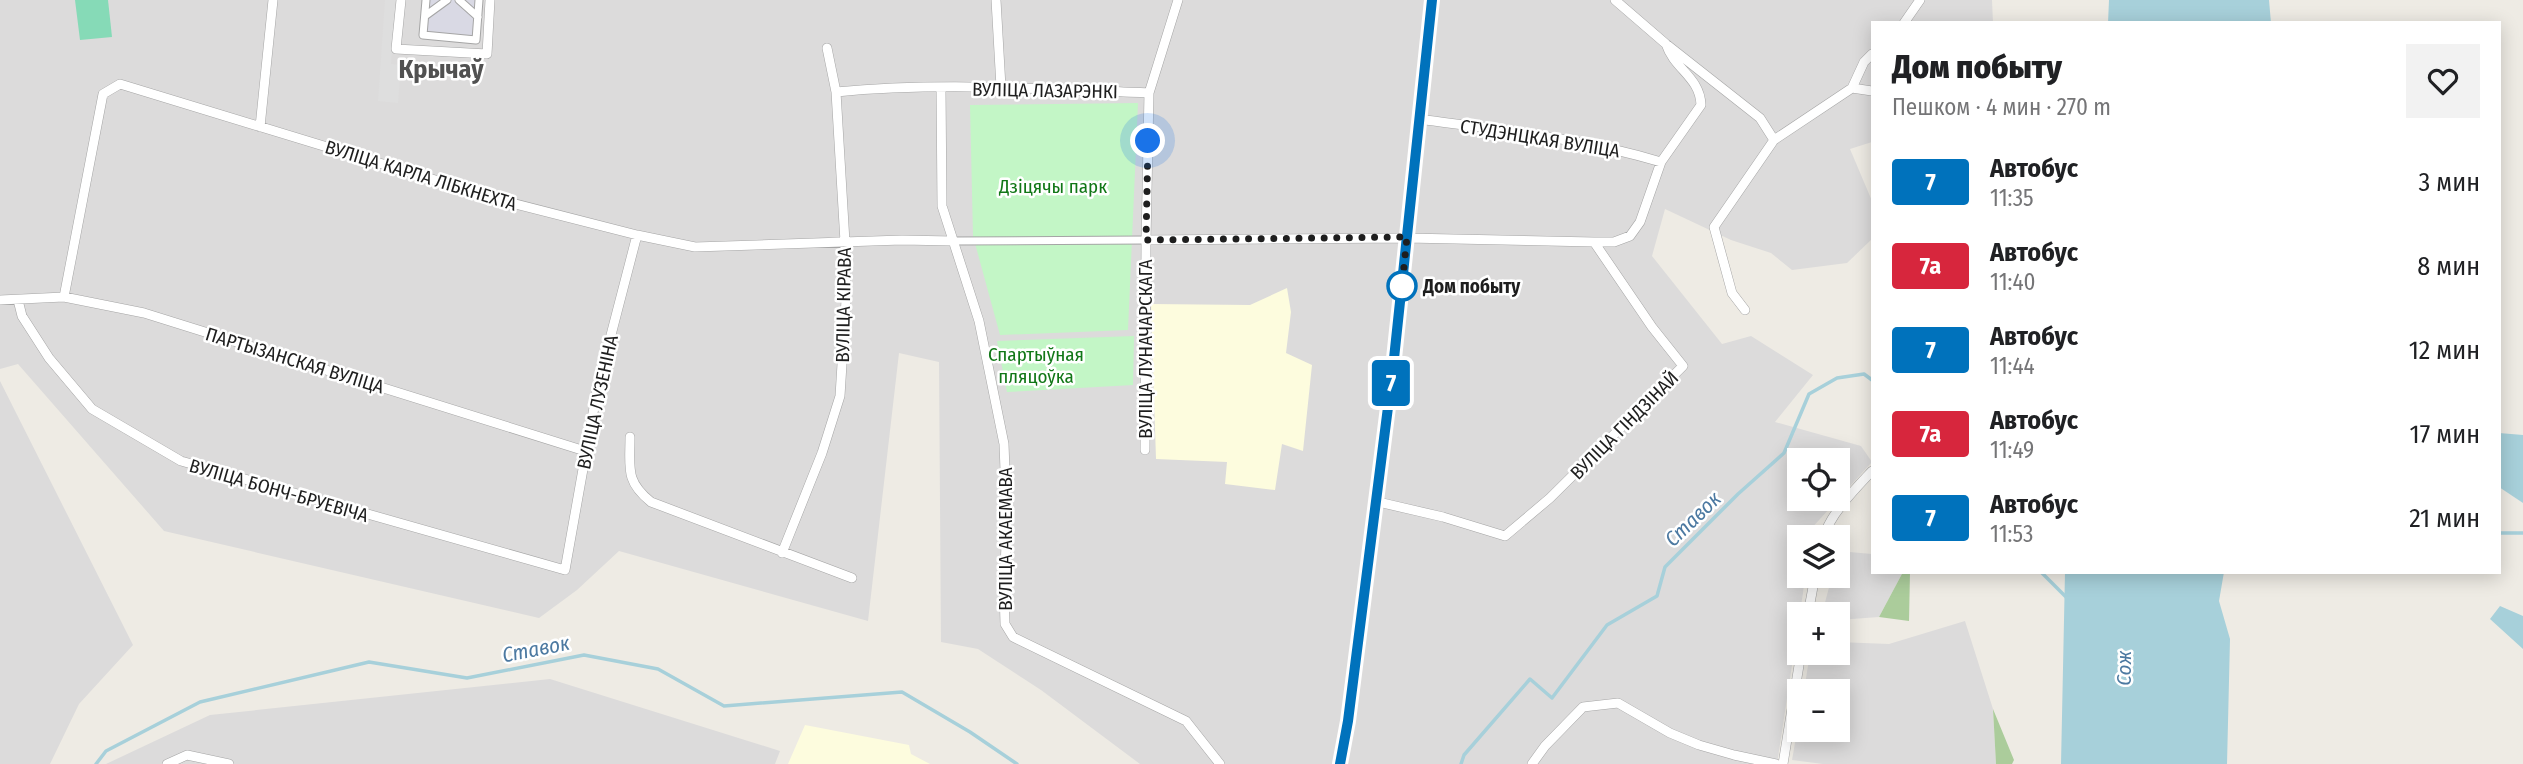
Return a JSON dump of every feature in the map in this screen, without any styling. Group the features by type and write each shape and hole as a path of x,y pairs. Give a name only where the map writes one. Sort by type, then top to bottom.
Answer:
{"main road":[{"path":"1340,764 1348,721 1393,368 1432,0"}],"street":[{"path":"260,127 274,0"},
{"path":"401,0 396,49 487,54 490,0"},
{"path":"426,0 423,35 476,40 479,0"},
{"path":"425,16 447,0"},
{"path":"459,0 478,18"},
{"path":"996,0 1001,87"},
{"name":"ВУЛІЦА ЛУНАЧАРСКАГА","path":"1145,450 1149,93 1178,0"},
{"path":"1615,0 1760,118 1774,139"},
{"path":"1905,21 1920,0"},
{"path":"952,241 1407,237 1614,242 1630,236 1640,222 1661,162 1701,105 1698,85 1670,57 1666,44"},
{"name":"ВУЛІЦА КІРАВА","path":"782,553 822,453 840,396 846,300 845,242 836,92 827,48"},
{"path":"1745,310 1732,293 1714,227 1774,139 1852,88 1864,62 1871,55"},
{"name":"ВУЛІЦА КАРЛА ЛІБКНЕХТА","path":"64,297 103,94 120,84 504,201 695,247 952,241"},
{"name":"ВУЛІЦА ЛАЗАРЭНКІ","path":"836,92 886,88 1001,87 1149,93"},
{"path":"1852,88 1871,91"},
{"name":"ВУЛІЦА АКАЕМАВА","path":"941,89 942,206 979,321 1004,444 1007,523 1005,624 1013,637 1186,721 1220,764"},
{"name":"СТУДЭНЦКАЯ ВУЛІЦА","path":"1418,119 1531,133 1621,150 1661,162"},
{"name":"ВУЛІЦА ЛУЗЕНІНА","path":"565,570 598,385 637,235"},
{"name":"ВУЛІЦА ГІНДЗІНАЙ","path":"1374,501 1443,517 1505,536 1550,498 1683,366 1652,327 1594,242"},
{"name":"ПАРТЫЗАНСКАЯ ВУЛІЦА","path":"0,300 64,297 144,313 585,451"},
{"name":"ВУЛІЦА БОНЧ-БРУЕВІЧА","path":"18,300 22,316 49,358 92,409 181,461 565,570"},
{"path":"630,437 630,478 637,491 650,502 852,578"},
{"path":"1828,525 1871,472"},
{"path":"1783,764 1799,665"},
{"path":"1532,764 1545,746 1583,707 1618,703 1670,733 1699,745 1776,764"},
{"path":"167,764 187,755 229,764"}],"shaded area":[{"path":"0,0 1992,0 1993,21 1871,21 1871,142 1850,149 1871,199 1871,240 1847,263 1792,270 1771,253 1731,240 1665,209 1652,256 1722,344 1751,336 1813,375 1775,422 1861,446 1871,461 1850,486 1850,448 1787,448 1787,511 1827,511 1814,525 1787,525 1787,588 1804,588 1802,602 1787,602 1787,665 1792,665 1790,679 1787,679 1787,698 1777,764 1140,764 1041,690 978,649 941,642 939,362 899,353 868,621 619,551 577,590 539,618 164,531 18,364 0,369"},
{"path":"385,0 396,0 391,64 401,65 398,103 378,101"},
{"path":"423,0 481,0 479,43 419,37"},
{"path":"1287,288 1291,312 1286,353 1312,365 1303,451 1282,444 1275,490 1225,484 1227,462 1156,459 1151,304 1250,305"},
{"path":"0,381 133,645 79,704 50,764 0,764"},
{"path":"1850,552 1871,554 1871,574 1902,574 1879,617 1850,619 1850,602 1825,602 1829,588 1850,588"},
{"path":"1965,621 1993,709 1996,764 1823,764 1792,760 1795,742 1850,742 1850,679 1806,679 1808,665 1850,665 1850,642 1889,644"},
{"path":"550,679 780,751 775,764 106,764 210,715"},
{"path":"805,725 909,745 911,754 930,764 788,764"}],"green space":[{"path":"75,0 108,0 112,37 80,40"},
{"name":"Дзіцячы парк","path":"1138,103 1128,330 1000,335 973,236 970,105"},
{"name":"Спартыўная пляцоўка","path":"1134,336 1133,385 1007,392 997,341"},
{"path":"1902,574 1910,574 1909,621 1879,617"},
{"path":"1993,709 2014,760 2012,764 1996,764"}],"water":[{"path":"2109,0 2269,0 2271,21 2108,21"},
{"path":"2501,433 2523,435 2523,503 2501,488"},
{"name":"Сож","path":"2065,574 2224,574 2219,601 2230,639 2227,764 2061,764"},
{"path":"2500,606 2523,616 2523,649 2490,619"}],"waterway":[{"name":"Ставок","path":"1461,764 1464,755 1530,679 1552,698 1607,625 1657,596 1665,567 1738,494 1784,453 1809,394 1837,378 1864,374 1871,379"},
{"path":"2501,533 2523,533"},
{"name":"Ставок","path":"2043,574 2067,598"},
{"name":"Ставок","path":"96,764 106,751 200,702 369,662 467,678 584,655 658,669 724,706 902,692 970,732 1017,764"}],"bus line":[{"name":"7","path":"1340,764 1348,721 1393,368 1432,0"}],"place":[{"name":"Дом побыту","path":"1402,286"}],"district":[{"name":"Крычаў","path":"441,69"}],"route":[{"path":"1148,141 1146,240 1407,237 1402,286"}]}
